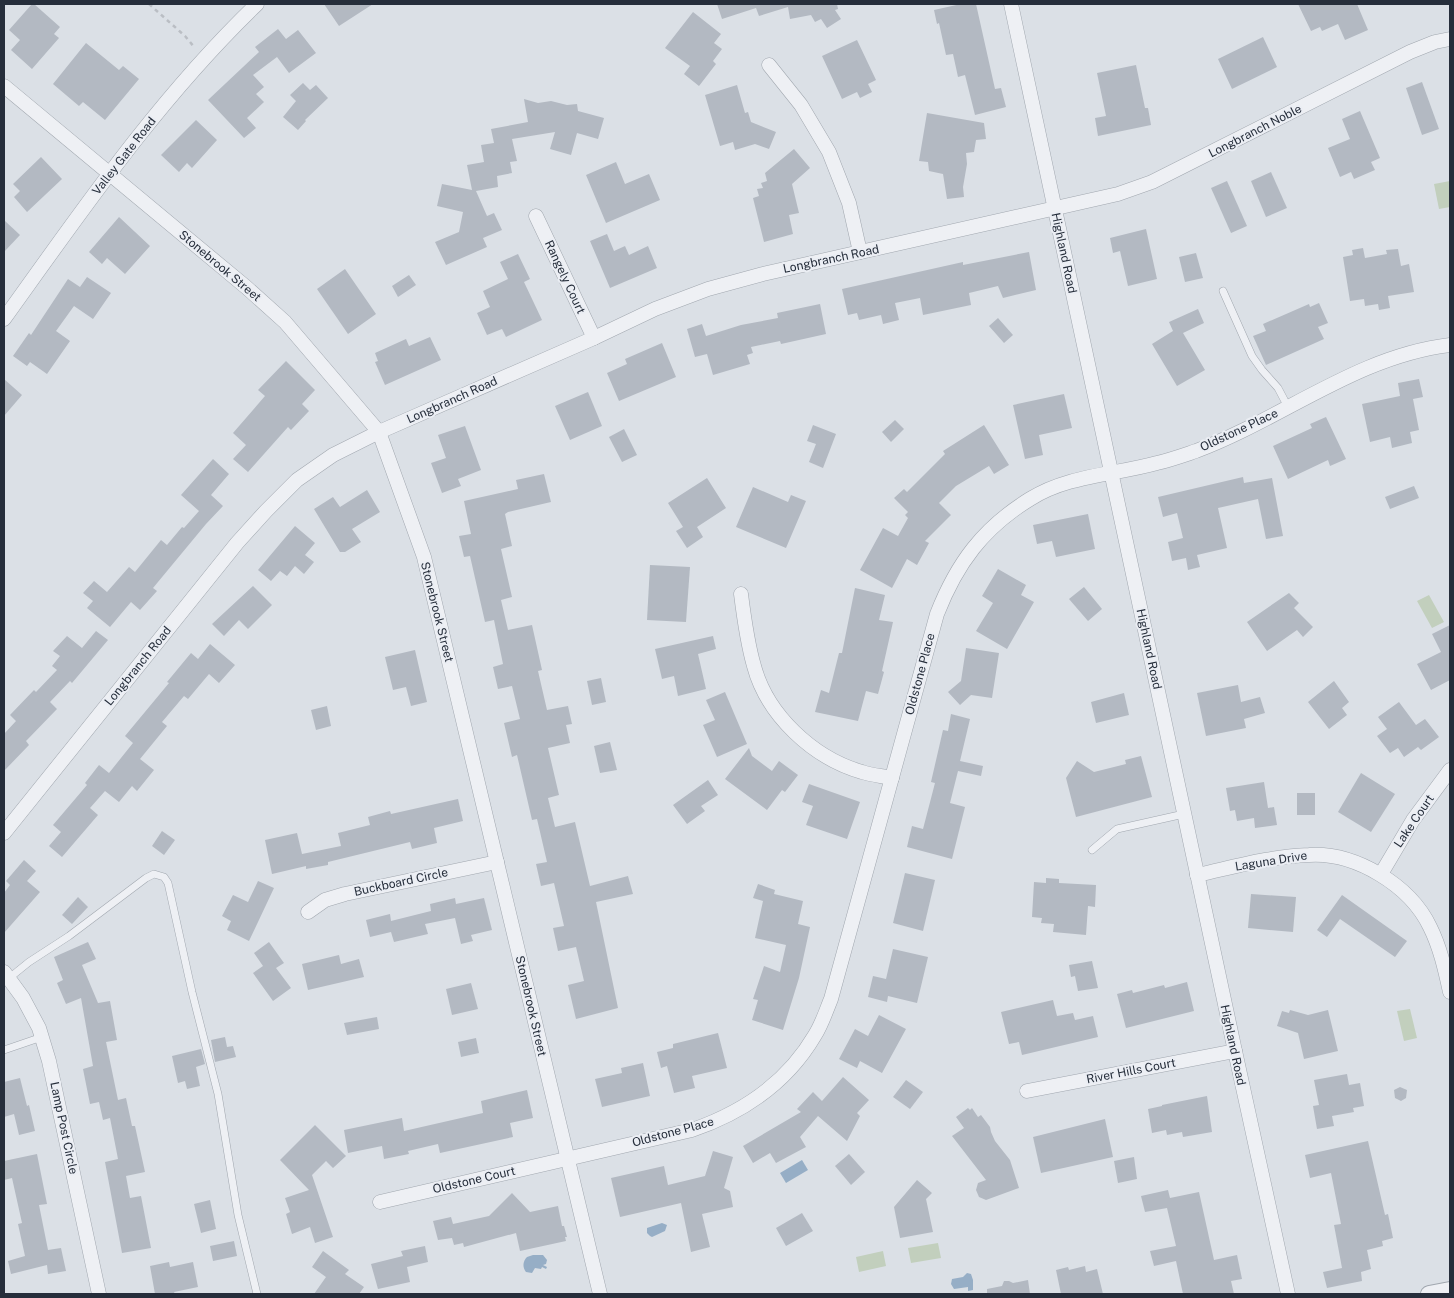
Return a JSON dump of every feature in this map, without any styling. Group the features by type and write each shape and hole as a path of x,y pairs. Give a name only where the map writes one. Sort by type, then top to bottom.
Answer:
{"street":[{"name":"Valley Gate Road","path":"4,319 109,173 190,73 257,4"},
{"name":"Highland Road","path":"1011,4 1234,1051 1288,1294"},
{"name":"Longbranch Noble","path":"1055,209 1118,194 1152,182 1410,52 1450,39"},
{"path":"769,65 801,105 829,152 849,203 860,252"},
{"name":"Stonebrook Street","path":"4,86 246,287 285,322 378,432 424,556 600,1294"},
{"name":"Longbranch Road","path":"4,833 237,543 297,480 333,455 378,432 594,338 655,308 708,289 762,274 1055,209"},
{"name":"Rangely Court","path":"536,216 594,338"},
{"name":"Oldstone Place","path":"568,1158 692,1130 740,1110 759,1098 793,1066 816,1034 831,999 937,614 947,587 965,557 994,524 1031,498 1070,481 1156,464 1198,450 1359,372 1412,353 1450,346"},
{"path":"740,594 754,668 766,696 784,722 806,743 833,760 861,772 892,778"},
{"name":"Lake Court","path":"1381,874 1413,820 1450,770"},
{"name":"Laguna Drive","path":"1197,875 1284,857 1311,854 1345,859 1363,865 1381,874 1408,896 1429,924 1439,948 1450,992"},
{"name":"Buckboard Circle","path":"308,912 325,900 345,894 497,862"},
{"name":"Lamp Post Circle","path":"6,975 23,998 39,1028 49,1062 99,1294"},
{"name":"River Hills Court","path":"1027,1091 1234,1051"},
{"name":"Oldstone Court","path":"380,1202 568,1158"},
{"path":"1429,1294 1450,1290"}],"lane":[{"path":"1223,291 1252,356 1278,388 1288,407"},
{"path":"1092,850 1117,829 1184,814"},
{"path":"6,975 69,936 146,878 154,874 164,877 168,883 192,992 218,1094 238,1214 257,1294"},
{"path":"4,1050 42,1038"}],"path":[{"path":"149,4 185,36 204,58"}],"green space":[{"path":"1450,181 1450,207 1439,209 1434,184"},
{"path":"1429,595 1444,622 1432,628 1417,601"},
{"path":"1410,1009 1417,1038 1404,1041 1397,1011"},
{"path":"938,1243 941,1258 911,1263 908,1248"},
{"path":"883,1251 886,1266 859,1272 856,1257"}],"water":[{"path":"802,1160 808,1170 786,1183 780,1173"},
{"path":"662,1223 667,1225 665,1231 652,1237 647,1233 647,1228"},
{"path":"533,1255 543,1255 547,1260 546,1264 543,1265 547,1267 546,1269 542,1267 541,1269 535,1268 532,1273 526,1272 525,1260"},
{"path":"967,1273 971,1274 973,1290 968,1291 968,1287 954,1289 951,1284 952,1279 963,1277"}],"building":[{"path":"32,4 60,27 54,34 59,38 32,69 11,50 20,40 9,30"},
{"path":"324,4 373,4 339,26"},
{"path":"717,4 837,4 838,9 835,10 841,19 827,28 821,19 815,22 811,15 790,19 788,7 759,16 756,8 722,19"},
{"path":"961,4 976,4 995,89 1001,88 1006,107 975,115 965,75 958,77 953,54 946,55 934,10"},
{"path":"1298,4 1357,4 1368,30 1345,40 1338,24 1322,31 1320,27 1311,31"},
{"path":"693,12 721,34 714,43 722,49 713,61 716,64 699,86 684,74 690,66 665,48"},
{"path":"278,29 286,39 298,30 316,53 289,73 277,57 253,75 264,87 256,94 264,102 247,118 256,128 244,138 208,100 259,52 255,47"},
{"path":"1263,37 1277,67 1232,89 1218,59"},
{"path":"857,40 876,80 868,84 872,92 860,98 857,92 842,99 822,56"},
{"path":"86,43 119,70 123,66 139,79 105,120 83,102 79,106 53,84"},
{"path":"1136,65 1145,108 1148,108 1151,125 1098,136 1095,118 1106,116 1097,73"},
{"path":"1422,82 1439,129 1422,135 1406,88"},
{"path":"303,83 310,90 316,85 328,98 305,120 298,130 283,117 296,101 290,95"},
{"path":"737,85 745,113 748,112 751,122 776,132 769,149 755,144 735,150 733,142 720,146 705,95"},
{"path":"524,99 538,103 551,101 567,105 577,104 578,111 604,118 598,139 577,133 571,155 550,149 555,132 512,139 517,161 510,162 512,173 497,176 498,187 476,191 487,216 494,213 502,230 483,238 487,247 446,265 435,242 459,232 463,212 437,206 442,184 472,190 467,165 484,162 481,145 494,143 491,129 528,122"},
{"path":"1360,111 1380,158 1371,162 1375,170 1354,179 1351,172 1340,177 1328,148 1350,139 1342,119"},
{"path":"927,113 984,123 986,139 976,140 974,152 966,153 964,197 947,199 943,174 929,171 928,162 919,161"},
{"path":"196,120 217,140 192,168 187,163 179,172 161,155"},
{"path":"794,149 810,168 792,184 799,213 789,215 793,234 764,242 753,198 759,196 757,189 763,188 761,183 767,181 765,173"},
{"path":"41,157 62,179 27,212 14,197 20,191 13,184"},
{"path":"616,162 625,184 649,174 660,200 606,223 586,175"},
{"path":"1271,172 1287,208 1266,217 1251,181"},
{"path":"1227,181 1247,226 1231,233 1211,188"},
{"path":"119,217 150,246 125,274 107,258 102,264 89,252"},
{"path":"4,220 20,235 4,252"},
{"path":"1146,229 1157,279 1128,286 1120,251 1113,253 1110,238"},
{"path":"607,234 614,251 625,246 629,255 648,246 657,268 610,288 590,241"},
{"path":"1363,248 1365,258 1387,254 1386,250 1398,249 1401,266 1409,264 1414,292 1388,296 1390,308 1379,310 1378,304 1365,306 1364,299 1350,301 1343,257 1353,255 1352,250"},
{"path":"1029,252 1036,290 1003,298 998,286 969,293 971,305 923,315 920,298 895,303 899,320 883,324 881,315 859,320 857,313 848,315 842,289 963,262 963,265"},
{"path":"1196,253 1203,278 1185,282 1179,257"},
{"path":"518,254 530,279 524,282 542,320 506,337 502,329 487,335 477,313 490,307 483,291 508,279 500,262"},
{"path":"345,269 376,314 348,334 317,289"},
{"path":"409,275 416,285 398,297 392,286"},
{"path":"87,277 111,293 93,319 74,306 56,331 70,341 47,374 30,362 27,366 13,356 29,333 31,335 68,279 80,287"},
{"path":"1319,303 1328,323 1318,327 1324,339 1266,365 1253,336 1266,331 1263,324 1309,304 1310,307"},
{"path":"820,304 826,334 781,344 780,341 751,347 753,353 747,355 750,364 713,375 707,354 695,357 687,329 702,324 706,336 741,325 778,318 777,313"},
{"path":"1198,309 1204,323 1183,333 1205,370 1177,386 1152,344 1173,331 1169,322"},
{"path":"998,318 1013,335 1004,343 989,326"},
{"path":"430,337 441,360 385,385 375,362 378,361 375,353 406,339 409,346"},
{"path":"662,343 676,377 619,401 607,373 627,364 625,359"},
{"path":"286,361 315,390 302,404 309,411 291,430 288,427 248,472 233,459 246,445 233,433 265,396 258,390"},
{"path":"4,379 22,395 4,416"},
{"path":"1419,379 1423,397 1413,399 1419,430 1410,432 1412,443 1392,448 1390,437 1370,442 1362,404 1400,396 1398,383"},
{"path":"588,392 602,426 570,440 555,406"},
{"path":"1064,394 1072,428 1039,435 1043,455 1025,459 1013,405"},
{"path":"1326,417 1346,459 1330,466 1328,460 1288,479 1273,446 1312,428 1310,424"},
{"path":"895,420 904,429 891,442 882,432"},
{"path":"813,425 836,434 823,468 809,462 816,444 807,441"},
{"path":"984,425 1009,465 994,474 989,466 956,486 939,503 951,515 925,541 929,543 917,565 907,559 892,588 860,570 883,528 898,536 908,518 905,515 908,512 894,498 904,489 907,492 945,454 943,451"},
{"path":"465,426 481,470 458,479 461,486 442,493 431,463 446,458 438,435"},
{"path":"624,429 637,455 622,462 609,437"},
{"path":"213,459 229,474 211,495 223,506 153,588 157,591 140,610 131,602 110,627 87,608 93,601 83,593 94,581 107,592 129,567 135,572 161,540 167,545 182,527 184,528 199,511 181,495"},
{"path":"544,474 551,502 505,514 512,546 501,549 512,597 501,600 508,630 532,625 542,670 538,671 547,710 568,706 572,724 566,725 570,743 548,748 559,795 548,798 555,827 575,822 590,886 628,876 633,894 596,902 618,1008 576,1019 568,985 584,981 576,947 558,951 553,928 564,926 554,883 541,886 536,864 547,862 537,819 532,820 517,755 512,757 504,723 520,719 512,686 498,689 493,667 503,664 494,620 485,622 470,556 464,557 459,536 471,534 464,501 518,489 516,480"},
{"path":"1243,477 1244,483 1272,478 1283,536 1266,539 1258,499 1218,508 1227,548 1197,555 1200,567 1188,570 1186,558 1172,561 1168,542 1183,538 1177,513 1163,517 1158,497"},
{"path":"707,478 726,508 697,527 703,537 687,548 676,531 683,527 668,503"},
{"path":"1414,486 1419,498 1390,509 1385,497"},
{"path":"753,487 788,502 791,495 806,501 786,548 736,527"},
{"path":"367,490 380,512 352,529 361,542 345,552 340,552 314,509 333,497 340,507"},
{"path":"1088,514 1095,549 1056,557 1052,541 1037,544 1033,525"},
{"path":"295,526 315,543 305,555 314,562 304,574 295,566 287,576 280,571 271,581 258,570"},
{"path":"650,565 690,567 686,622 647,620"},
{"path":"998,569 1026,585 1021,595 1034,602 1007,649 976,631 993,603 982,596"},
{"path":"253,586 272,605 248,629 239,620 224,636 212,624"},
{"path":"1084,587 1102,609 1088,621 1069,599"},
{"path":"855,588 885,595 879,620 893,622 878,694 866,691 858,721 815,712 821,690 829,693 839,653 842,653"},
{"path":"1289,593 1299,603 1294,608 1313,627 1303,637 1297,630 1267,651 1247,622"},
{"path":"1450,625 1450,680 1431,690 1417,664 1441,652 1432,634"},
{"path":"96,631 108,640 72,683 70,681 50,702 57,709 26,741 29,745 4,771 4,734 16,721 10,715 57,670 52,666 60,656 53,651 67,636 82,648"},
{"path":"713,636 716,649 698,654 706,689 678,696 674,676 662,679 655,649"},
{"path":"210,644 235,665 219,683 209,674 188,699 184,696 162,722 167,726 140,759 154,770 137,791 132,786 119,802 105,791 90,808 98,815 62,857 49,846 61,832 53,825 87,785 85,783 99,765 109,773 133,743 125,736 191,653 198,659"},
{"path":"966,648 999,653 992,698 971,695 960,705 948,692 961,681"},
{"path":"415,650 427,702 411,706 406,687 393,690 385,657"},
{"path":"601,678 606,702 592,705 587,681"},
{"path":"1334,681 1349,702 1342,708 1347,715 1329,729 1308,702"},
{"path":"1238,685 1241,702 1260,697 1265,713 1244,719 1246,728 1206,736 1197,693"},
{"path":"725,692 747,744 717,757 703,725 715,720 706,700"},
{"path":"1124,693 1129,715 1096,723 1091,702"},
{"path":"1399,702 1416,725 1425,719 1439,737 1421,750 1418,747 1404,757 1398,748 1390,753 1377,736 1387,729 1378,717"},
{"path":"327,706 331,726 316,730 311,710"},
{"path":"951,714 970,719 960,761 983,766 981,776 958,771 950,803 965,807 952,859 907,847 912,826 923,829 935,783 931,782 943,730 948,731"},
{"path":"610,742 617,770 600,773 594,746"},
{"path":"749,748 752,756 772,771 779,761 798,775 785,792 782,790 767,810 725,779"},
{"path":"1141,756 1152,797 1076,817 1066,778 1077,761 1094,772 1126,764 1125,760"},
{"path":"1361,773 1395,794 1371,832 1338,812"},
{"path":"708,780 718,795 701,806 705,811 687,824 673,805"},
{"path":"1264,782 1268,808 1274,807 1277,825 1255,828 1254,818 1237,821 1235,810 1230,811 1226,788"},
{"path":"809,784 860,802 847,839 806,825 813,806 802,802"},
{"path":"1297,793 1315,793 1315,815 1297,815"},
{"path":"458,799 463,821 434,828 437,843 412,849 410,842 328,862 328,865 306,869 306,866 272,874 265,840 297,833 302,854 341,846 338,833 370,825 368,817 390,811 391,814"},
{"path":"162,831 175,840 164,855 152,846"},
{"path":"24,860 36,871 27,881 40,892 4,933 4,893 10,885 6,881"},
{"path":"905,873 935,880 923,931 893,923"},
{"path":"1046,878 1059,879 1059,883 1096,885 1095,907 1088,906 1086,935 1053,932 1054,924 1041,923 1042,918 1032,917 1034,882 1046,883"},
{"path":"258,881 274,888 249,941 227,930 231,921 222,916 233,895 248,902"},
{"path":"758,884 775,890 774,894 803,901 798,924 810,927 799,978 783,1030 752,1020 758,1000 753,999 764,966 780,972 786,945 755,938 763,901 753,898"},
{"path":"1251,894 1296,897 1293,932 1248,928"},
{"path":"1342,895 1407,941 1395,957 1340,919 1327,937 1317,930"},
{"path":"78,897 88,907 72,924 62,915"},
{"path":"455,898 456,904 484,898 492,930 471,935 473,941 461,944 455,918 425,924 428,934 394,942 391,932 370,937 366,920 390,914 391,921 431,911 430,904"},
{"path":"88,942 96,959 82,965 98,1003 110,1001 117,1040 106,1042 118,1100 126,1098 132,1126 135,1126 145,1172 126,1176 130,1198 141,1196 151,1248 122,1253 105,1162 118,1159 110,1118 103,1120 99,1102 90,1104 83,1069 93,1066 81,998 66,1004 57,983 63,980 54,957"},
{"path":"269,942 284,963 276,968 291,988 273,1001 253,973 263,966 254,953"},
{"path":"893,949 928,957 917,1003 888,996 887,1002 868,997 873,976 886,979"},
{"path":"339,955 341,964 359,959 364,977 308,990 302,964"},
{"path":"1092,961 1098,988 1078,991 1075,976 1071,977 1069,965"},
{"path":"1187,982 1194,1011 1126,1028 1117,994 1132,990 1133,993 1164,985 1165,988"},
{"path":"471,983 478,1009 452,1015 446,989"},
{"path":"1053,1000 1057,1016 1073,1013 1075,1020 1093,1016 1098,1037 1022,1055 1019,1042 1009,1044 1001,1012"},
{"path":"1290,1010 1308,1015 1328,1010 1338,1051 1304,1059 1298,1033 1277,1026 1282,1011 1289,1013"},
{"path":"879,1015 906,1029 882,1073 860,1061 857,1068 839,1059 855,1029 868,1036"},
{"path":"377,1017 379,1029 347,1035 344,1023"},
{"path":"718,1033 727,1068 692,1076 695,1088 674,1093 667,1066 661,1068 657,1052 673,1048 673,1044"},
{"path":"225,1037 227,1047 233,1046 236,1057 215,1062 211,1040"},
{"path":"476,1038 479,1053 461,1057 458,1042"},
{"path":"201,1049 205,1064 196,1067 200,1086 187,1089 185,1081 178,1083 172,1056"},
{"path":"643,1063 650,1096 602,1107 595,1079 622,1073 621,1068"},
{"path":"1347,1074 1349,1085 1360,1083 1364,1106 1353,1108 1354,1112 1332,1116 1334,1126 1317,1129 1313,1106 1319,1105 1314,1080"},
{"path":"843,1077 869,1100 857,1113 860,1116 847,1141 818,1116 800,1137 806,1147 776,1163 770,1153 753,1163 743,1146 801,1112 797,1109 813,1092 822,1101"},
{"path":"20,1078 35,1131 19,1135 14,1114 4,1117 4,1082"},
{"path":"906,1080 923,1092 910,1109 893,1097"},
{"path":"1400,1087 1407,1090 1406,1098 1401,1101 1395,1098 1394,1090"},
{"path":"527,1090 533,1118 510,1123 513,1137 440,1153 438,1144 408,1151 409,1154 384,1159 382,1146 348,1153 344,1130 402,1118 404,1131 483,1113 481,1101"},
{"path":"1207,1096 1212,1132 1183,1137 1182,1132 1167,1135 1166,1130 1152,1133 1148,1109"},
{"path":"968,1108 970,1110 972,1108 978,1117 981,1115 990,1127 995,1141 1010,1160 1019,1188 986,1200 979,1197 976,1190 978,1183 986,1180 952,1136 964,1128 956,1117"},
{"path":"1105,1119 1113,1157 1041,1173 1033,1137"},
{"path":"315,1125 346,1156 333,1168 326,1161 312,1175 333,1237 315,1243 310,1227 292,1234 286,1214 290,1212 285,1198 309,1190 280,1160"},
{"path":"1368,1141 1385,1215 1388,1214 1393,1238 1382,1241 1383,1246 1367,1250 1371,1269 1361,1272 1362,1281 1327,1288 1323,1272 1342,1268 1334,1225 1341,1224 1331,1173 1310,1178 1305,1155"},
{"path":"713,1151 733,1157 724,1188 730,1191 733,1207 702,1214 710,1247 691,1252 681,1203 620,1217 611,1178 664,1166 668,1185 705,1176"},
{"path":"37,1154 47,1204 39,1205 48,1250 61,1248 66,1271 48,1274 47,1265 11,1274 8,1261 25,1256 18,1224 22,1223 12,1178 4,1180 4,1161"},
{"path":"849,1154 865,1172 851,1185 835,1166"},
{"path":"1134,1157 1137,1179 1118,1183 1114,1161"},
{"path":"917,1180 932,1193 926,1199 933,1232 900,1238 894,1207"},
{"path":"1168,1190 1170,1198 1199,1192 1214,1260 1237,1255 1242,1279 1231,1281 1234,1294 1183,1294 1176,1261 1154,1266 1150,1251 1176,1246 1167,1208 1145,1212 1141,1196"},
{"path":"512,1193 530,1212 558,1206 562,1226 564,1226 567,1237 565,1237 566,1241 520,1251 516,1233 464,1247 463,1243 454,1245 452,1238 438,1240 433,1221 451,1217 453,1224 489,1216"},
{"path":"210,1200 216,1229 201,1233 194,1204"},
{"path":"802,1213 813,1231 786,1246 776,1228"},
{"path":"234,1241 237,1256 213,1261 210,1246"},
{"path":"425,1246 428,1262 407,1267 410,1282 378,1289 371,1264 403,1256 401,1251"},
{"path":"323,1251 349,1270 345,1274 364,1287 359,1294 314,1294 326,1277 312,1267"},
{"path":"169,1262 170,1267 193,1262 198,1287 174,1292 175,1294 155,1294 150,1266"},
{"path":"1085,1266 1086,1272 1097,1269 1103,1294 1061,1294 1056,1270 1068,1267 1069,1270"},
{"path":"1028,1280 1030,1294 987,1294 987,1289 1002,1286 1004,1281 1013,1283"}]}
